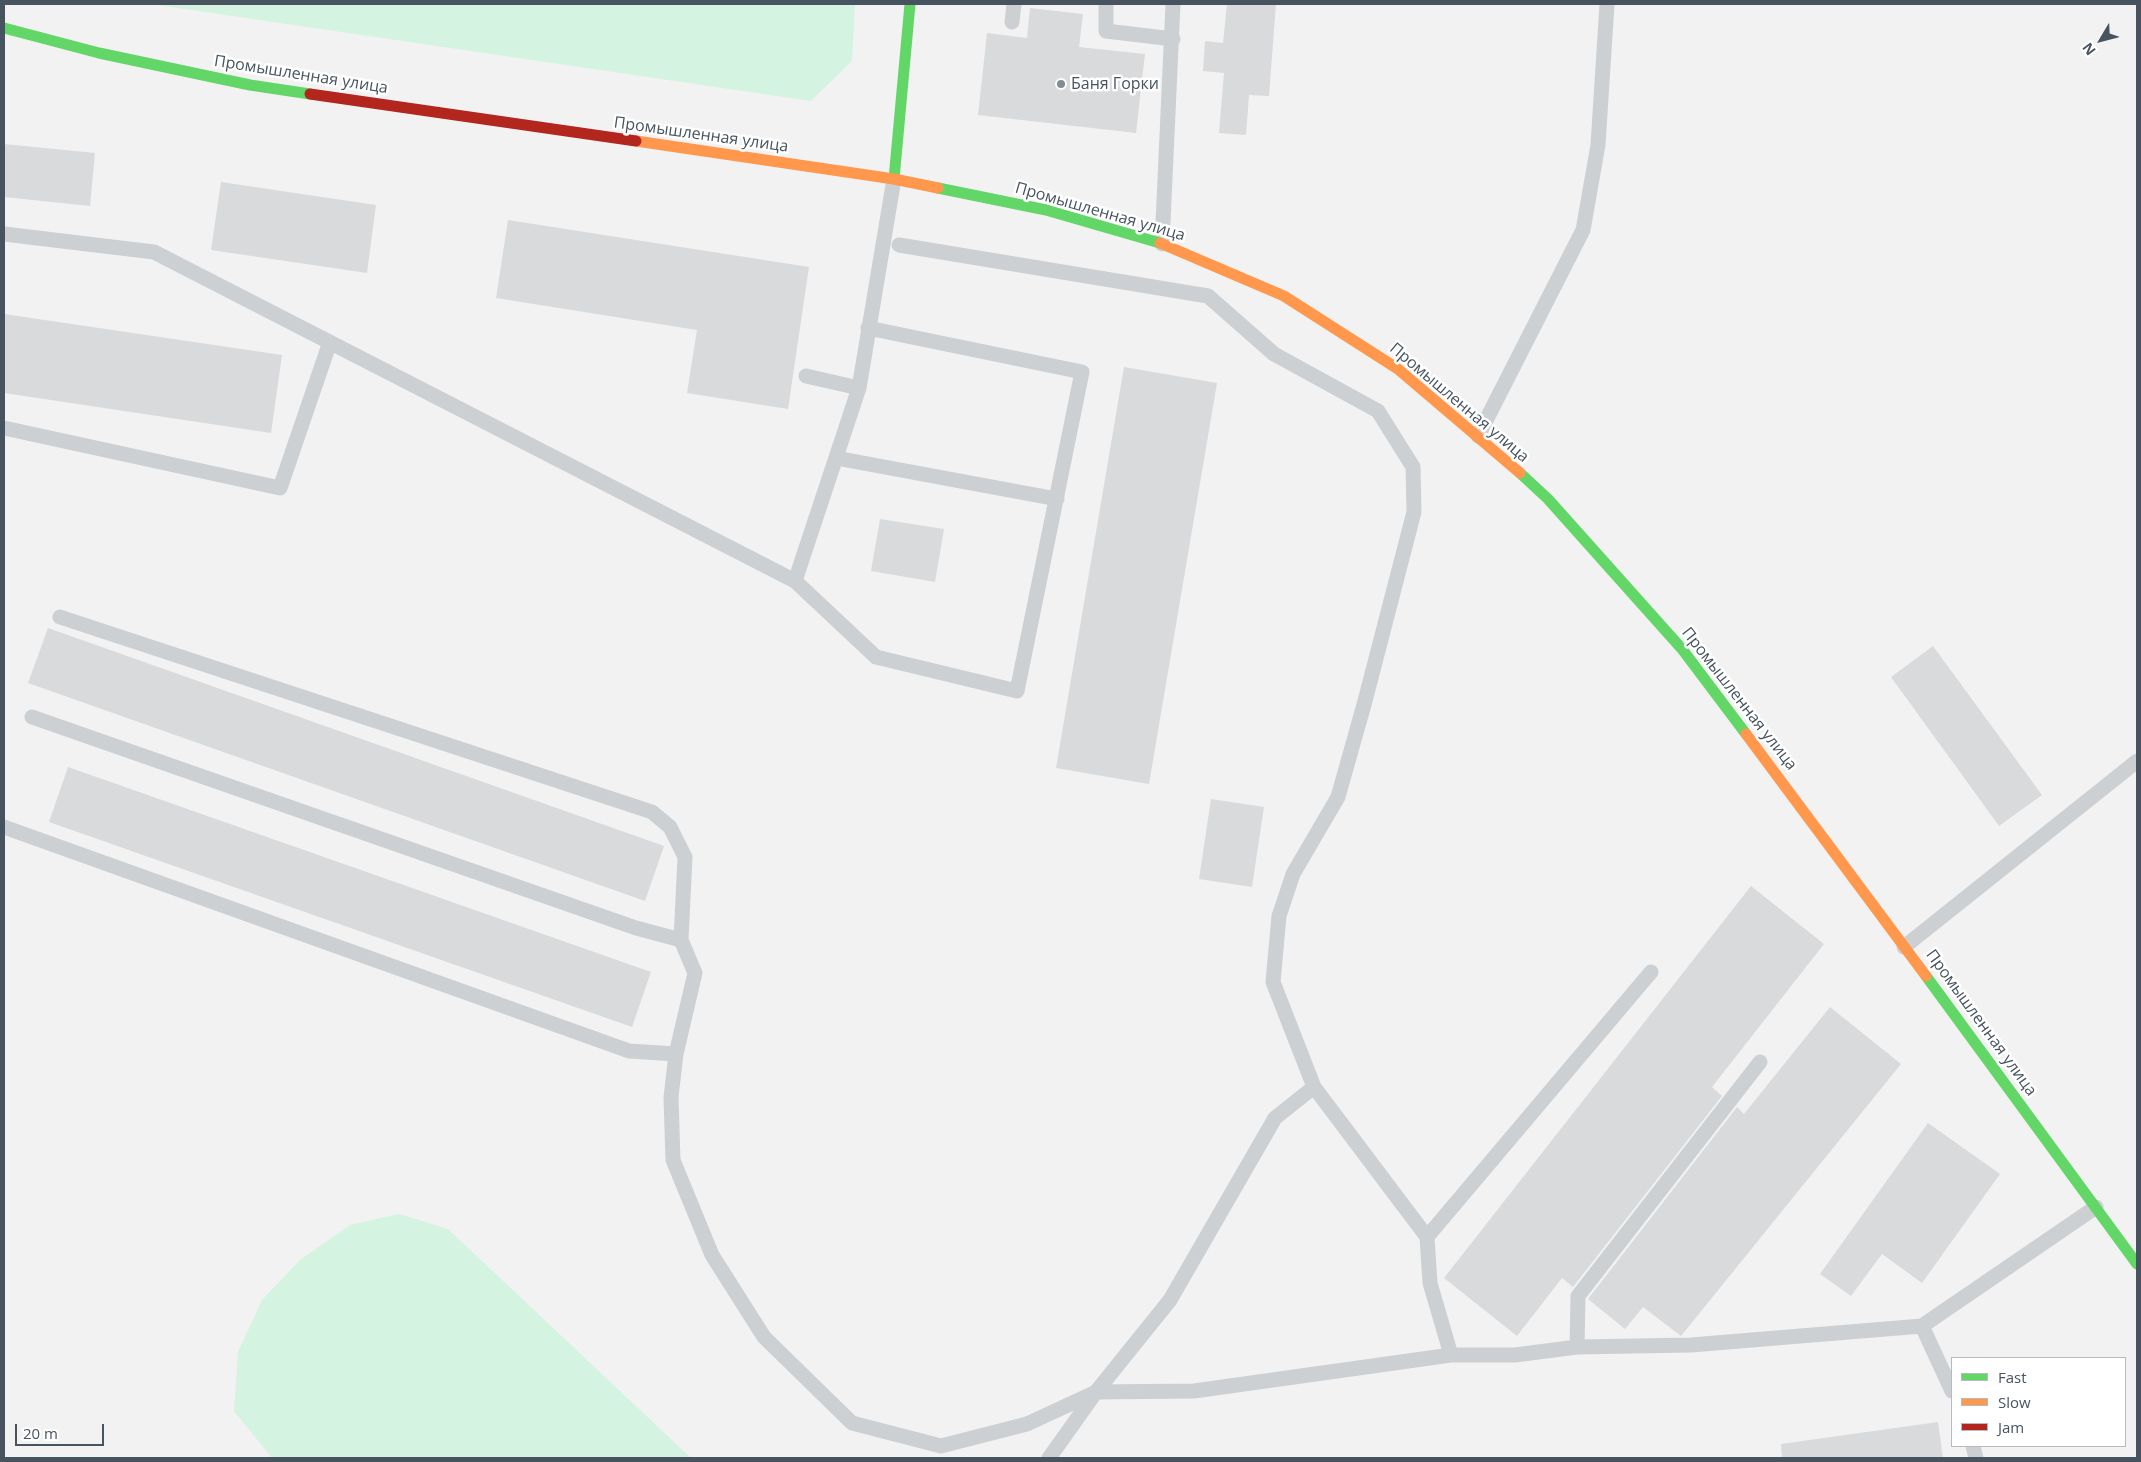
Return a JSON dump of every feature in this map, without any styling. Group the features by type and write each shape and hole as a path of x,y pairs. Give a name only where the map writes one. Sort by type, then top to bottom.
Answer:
{"main road":[{"path":"894,179 910,4"},
{"name":"Промышленная улица","path":"4,28 99,53 250,85 894,179 1046,210 1162,244 1284,296 1398,369 1478,436 1548,499 1682,649 2137,1264"}],"lane":[{"path":"1012,22 1014,4"},
{"path":"1106,4 1106,31 1172,39"},
{"path":"1162,244 1173,4"},
{"path":"1478,436 1583,230 1598,145 1607,4"},
{"path":"796,581 859,388 894,179"},
{"path":"4,234 154,252 796,581 876,657 1017,691 1082,372 868,328"},
{"path":"899,245 1208,296 1274,354 1378,411 1413,467 1414,512 1338,797 1293,874 1279,916 1272,982 1314,1087 1427,1236 1430,1283 1451,1355"},
{"path":"4,428 280,488 330,342"},
{"path":"806,376 859,388"},
{"path":"836,458 1057,499"},
{"path":"60,617 652,812 670,827 685,857 681,940 695,973 676,1054 671,1097 674,1160 712,1256 764,1337 852,1423 942,1446 1027,1424 1096,1392 1194,1391 1451,1355 1515,1355 1577,1347 1691,1346 1922,1326 2096,1207"},
{"path":"32,717 626,924 681,940"},
{"path":"1904,947 2137,761"},
{"path":"4,827 630,1051 676,1054"},
{"path":"1427,1236 1651,972"},
{"path":"1577,1347 1578,1296 1760,1062"},
{"path":"1049,1458 1096,1392 1170,1300 1275,1118 1314,1087"},
{"path":"1922,1326 1951,1389"}],"green space":[{"path":"151,4 855,4 852,61 811,101"},
{"path":"399,1214 448,1229 691,1458 272,1458 234,1411 238,1352 262,1300 300,1260 350,1225"}],"building":[{"path":"1227,4 1276,4 1269,96 1249,95 1246,135 1219,133 1224,73 1203,71 1205,41 1223,43"},
{"name":"Баня Горки","path":"1030,8 1083,14 1079,47 1145,54 1136,133 978,115 987,33 1027,38"},
{"path":"4,144 95,153 90,206 4,197"},
{"path":"221,182 376,205 367,273 211,250"},
{"path":"508,220 809,267 788,409 687,393 697,330 496,298"},
{"path":"4,314 282,355 271,433 4,393"},
{"path":"1124,367 1217,383 1149,784 1056,768"},
{"path":"880,519 944,529 935,582 871,571"},
{"path":"48,628 664,846 645,901 28,683"},
{"path":"1933,646 2042,795 1999,826 1891,677"},
{"path":"68,767 651,972 632,1027 49,822"},
{"path":"1211,799 1264,807 1252,887 1199,879"},
{"path":"1751,886 1824,944 1712,1087 1722,1096 1573,1287 1562,1278 1517,1336 1444,1278"},
{"path":"1830,1007 1901,1064 1681,1336 1643,1307 1625,1329 1588,1299 1737,1107 1744,1114"},
{"path":"1928,1123 2000,1174 1922,1283 1882,1254 1851,1296 1820,1274"},
{"path":"1938,1422 1943,1458 1782,1458 1781,1444"}],"traffic: fast":[{"path":"894,179 910,4"},
{"path":"4,28 99,53 250,85 310,94"},
{"path":"938,188 1046,210 1160,243"},
{"path":"1520,473 1548,499 1682,649 1746,734"},
{"path":"1926,976 2137,1264"}],"traffic: slow":[{"path":"636,141 894,179 938,188"},
{"path":"1160,243 1284,296 1398,369 1520,473"},
{"path":"1746,734 1926,976"}],"traffic: jam":[{"path":"310,94 636,141"}],"place":[{"name":"Баня Горки","path":"1061,84"}]}
